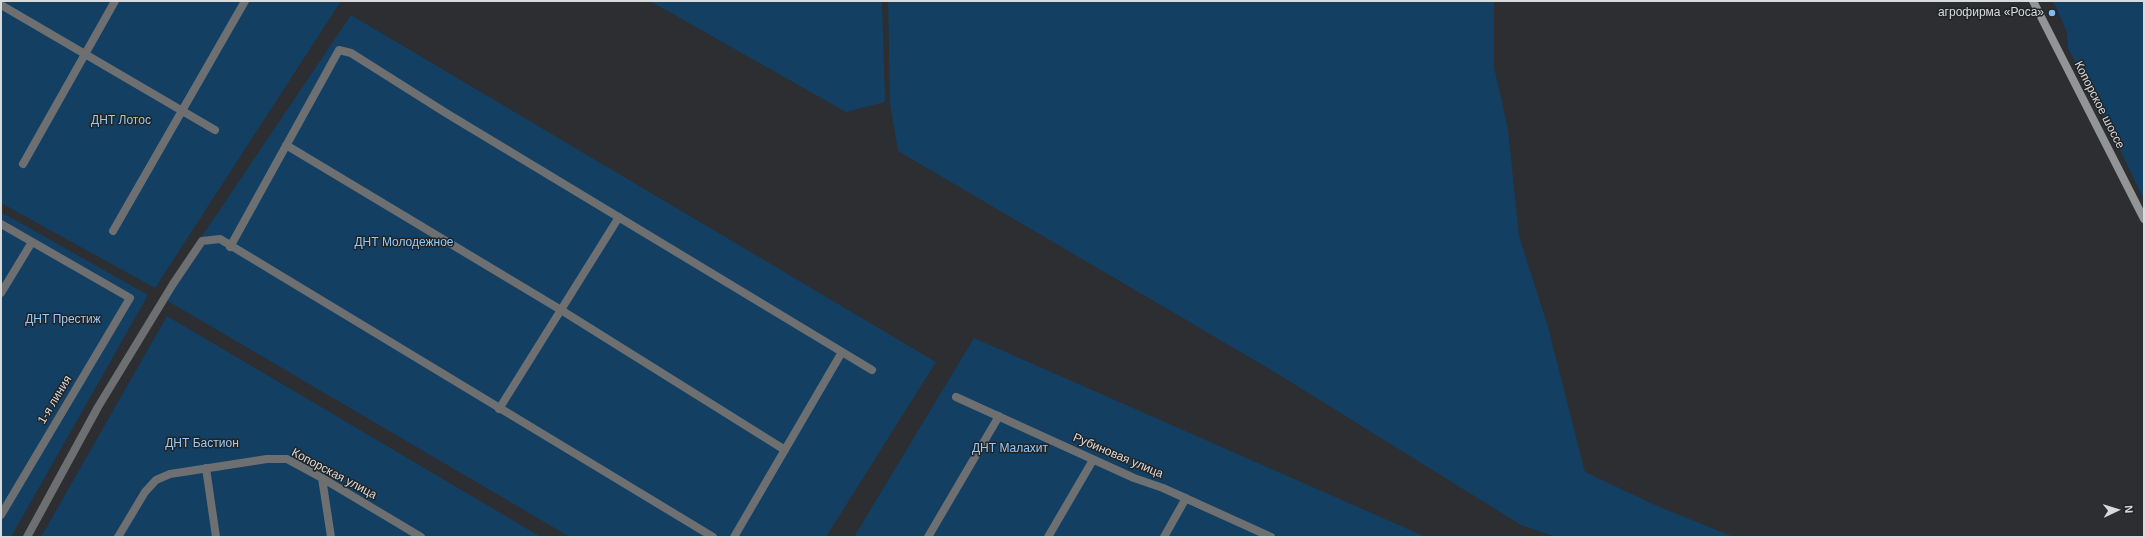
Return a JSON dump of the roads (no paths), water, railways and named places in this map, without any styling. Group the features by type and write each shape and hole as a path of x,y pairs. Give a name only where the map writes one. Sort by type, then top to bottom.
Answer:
{"main road":[{"name":"Копорское шоссе","path":"2033,1 2144,219"}],"street":[{"path":"23,164 115,1"},
{"path":"112,231 245,1"},
{"path":"1,5 84,55 215,130"},
{"path":"230,247 339,50 351,53 446,113 872,370"},
{"path":"286,145 561,310 785,450"},
{"path":"499,408 619,217"},
{"path":"1,224 32,242 1,293"},
{"path":"27,537 98,407 173,284 202,240 220,239 230,247 713,537"},
{"name":"1-я линия","path":"1,515 130,298 32,242"},
{"path":"734,537 842,352"},
{"name":"Рубиновая улица","path":"956,397 1093,460 1186,498 1271,537"},
{"path":"928,537 999,416"},
{"name":"Копорская улица","path":"118,537 145,492 156,480 170,474 267,459 286,459 322,478 421,537"},
{"path":"1048,537 1093,460"},
{"path":"206,468 216,537"},
{"path":"322,478 331,537"},
{"path":"1164,537 1186,498"}],"place":[{"name":"агрофирма «Роса»","path":"2052,13"}],"park label":[{"name":"ДНТ Лотос","path":"121,121"},
{"name":"ДНТ Молодежное","path":"404,243"},
{"name":"ДНТ Престиж","path":"63,320"},
{"name":"ДНТ Бастион","path":"202,444"},
{"name":"ДНТ Малахит","path":"1010,449"}]}
